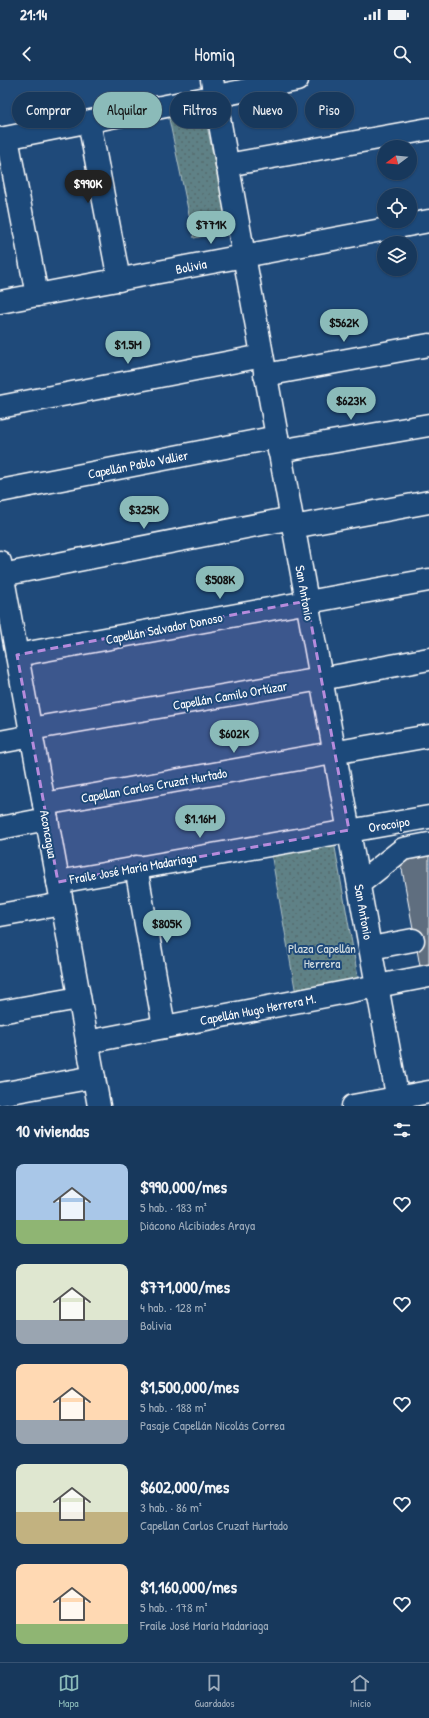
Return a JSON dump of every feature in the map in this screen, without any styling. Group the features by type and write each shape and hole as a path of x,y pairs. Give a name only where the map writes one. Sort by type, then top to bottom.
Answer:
{"street":[{"path":"37,295 4,138 89,122 213,88 296,80"},
{"name":"San Antonio","path":"213,88 399,1102"},
{"path":"89,122 119,280"},
{"path":"227,166 429,129"},
{"name":"Bolivia","path":"0,302 429,222"},
{"path":"0,407 264,366 429,345"},
{"name":"Capellán Pablo Vallier","path":"0,491 278,444 429,425"},
{"path":"1,566 429,502"},
{"name":"Aconcagua","path":"1,566 11,653 31,733 99,1106"},
{"name":"Capellán Salvador Donoso","path":"11,653 429,580"},
{"name":"Capellán Camilo Ortúzar","path":"0,742 31,733 429,659"},
{"name":"Capellan Carlos Cruzat Hurtado","path":"0,828 46,812 335,753 429,736"},
{"name":"Orocoipo","path":"349,830 429,817"},
{"name":"Fraile José María Madariaga","path":"58,882 349,830"},
{"path":"359,884 403,849 429,844"},
{"path":"136,867 164,1027"},
{"path":"0,916 62,904"},
{"path":"370,948 413,940"},
{"name":"Capellán Hugo Herrera M.","path":"87,1042 429,976"},
{"path":"0,1012 79,998"},
{"path":"0,1094 94,1077"},
{"path":"353,1106 399,1102 429,1092"}],"highlighted area":[{"path":"307,601 349,830 58,882 17,655"}],"green space":[{"path":"171,128 207,128 229,231 194,238"},
{"name":"Plaza Capellán Herrera","path":"334,842 359,983 296,994 271,853"}],"building":[{"path":"429,853 429,965 420,966 402,869 400,866 396,867 395,863"}]}
